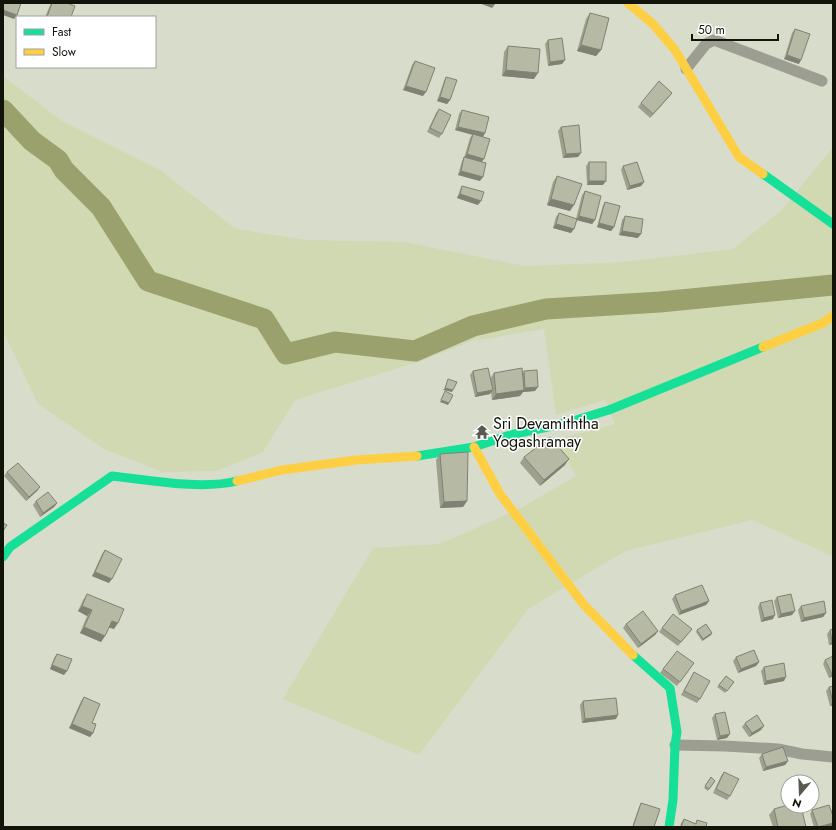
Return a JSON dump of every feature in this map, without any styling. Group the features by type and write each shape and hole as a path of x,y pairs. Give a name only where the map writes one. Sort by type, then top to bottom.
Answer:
{"street":[{"path":"628,3 653,24 675,50 739,157 833,224"},
{"path":"686,69 706,44 714,40 822,81"},
{"path":"3,557 10,547 112,476 187,484 226,484 282,470 356,460 413,457 474,447 510,435 566,423 609,410 823,323 833,316"},
{"path":"474,447 500,494 584,605 625,648 670,688 677,732 675,745 673,800 669,827"},
{"path":"675,745 778,749 802,754 833,757"}],"green space":[{"path":"3,76 62,121 160,170 236,229 307,240 404,242 525,266 623,262 733,249 782,210 833,147 833,556 752,520 625,551 528,609 419,755 283,699 373,548 440,544 519,509 576,476 556,440 615,424 605,400 556,415 544,329 472,341 418,362 295,400 263,452 216,471 163,472 104,449 38,404 3,331"}],"building":[{"path":"3,3 21,3 17,15 3,10"},
{"path":"52,3 67,3 75,6 71,16 47,16"},
{"path":"590,13 609,18 601,50 581,45"},
{"path":"795,29 810,34 801,60 787,55"},
{"path":"562,38 565,60 550,62 548,40"},
{"path":"508,46 540,49 538,73 506,70"},
{"path":"415,61 435,68 426,92 406,86"},
{"path":"446,77 457,80 450,100 440,97"},
{"path":"659,81 672,93 653,114 641,103"},
{"path":"439,109 451,115 442,134 430,128"},
{"path":"462,110 489,117 485,133 458,127"},
{"path":"579,125 581,153 566,154 561,127"},
{"path":"473,134 490,139 484,159 467,154"},
{"path":"464,157 486,163 483,177 461,171"},
{"path":"589,162 606,162 606,181 589,181"},
{"path":"637,162 644,182 630,186 623,166"},
{"path":"557,176 582,184 574,205 551,199"},
{"path":"462,186 484,192 481,201 460,194"},
{"path":"585,191 601,196 595,220 579,216"},
{"path":"605,202 620,206 614,227 599,223"},
{"path":"559,213 577,219 574,229 556,224"},
{"path":"625,216 643,219 641,234 622,231"},
{"path":"488,368 493,390 477,393 473,371"},
{"path":"522,368 524,390 496,394 494,373"},
{"path":"537,370 538,387 525,388 524,371"},
{"path":"448,379 457,382 453,390 445,388"},
{"path":"445,391 453,395 449,403 441,400"},
{"path":"550,437 569,459 544,480 524,457"},
{"path":"468,452 467,501 444,502 440,454"},
{"path":"18,463 40,487 29,497 7,472"},
{"path":"48,492 57,503 43,513 36,501"},
{"path":"3,523 7,525 3,531"},
{"path":"105,550 122,559 112,579 95,572"},
{"path":"702,585 709,601 681,611 675,595"},
{"path":"87,594 124,609 118,623 112,621 105,636 84,627 92,610 82,606"},
{"path":"791,594 795,611 781,614 777,597"},
{"path":"772,600 775,615 764,618 760,603"},
{"path":"824,601 826,613 804,618 801,606"},
{"path":"643,611 658,631 641,644 626,624"},
{"path":"673,614 692,629 681,642 662,628"},
{"path":"706,624 712,633 703,639 697,630"},
{"path":"833,629 833,640 832,641 830,630"},
{"path":"754,650 759,662 741,669 736,657"},
{"path":"677,651 694,663 680,682 663,669"},
{"path":"57,654 72,659 67,671 52,665"},
{"path":"833,656 833,673 832,674 825,660"},
{"path":"784,663 786,677 766,681 764,667"},
{"path":"694,672 710,681 700,699 684,691"},
{"path":"726,676 734,682 727,691 719,685"},
{"path":"833,686 833,702 829,687"},
{"path":"84,697 100,704 92,723 96,724 93,733 72,724"},
{"path":"616,698 618,715 585,719 583,701"},
{"path":"725,712 730,734 720,736 715,714"},
{"path":"757,715 764,726 752,733 745,723"},
{"path":"783,747 788,761 766,767 762,754"},
{"path":"724,772 739,779 730,796 716,789"},
{"path":"711,777 715,781 709,789 705,786"},
{"path":"641,803 660,809 654,827 633,827"},
{"path":"829,805 833,816 833,823 818,827 813,814 820,814 820,808"},
{"path":"780,807 780,814 803,814 806,827 778,827 774,809"},
{"path":"684,819 696,824 697,820 707,823 706,827 681,827"}],"waterway":[{"path":"3,110 32,141 58,160 64,170 101,207 148,281 264,319 286,354 335,342 415,351 473,326 546,309 660,302 833,285"}],"traffic: fast":[{"path":"763,174 833,224"},
{"path":"417,456 474,447 510,435 566,423 609,410 763,347"},
{"path":"3,557 10,547 112,476 159,482 208,485 237,481"},
{"path":"633,655 670,688 677,732 675,745 673,800 669,827"}],"traffic: slow":[{"path":"628,3 653,24 675,50 739,157 763,174"},
{"path":"763,347 823,323 833,316"},
{"path":"474,447 500,494 584,605 633,655"},
{"path":"237,481 282,470 356,460 417,456"}],"place":[{"name":"Sri Devamiththa Yogashramay","path":"482,432"}]}
